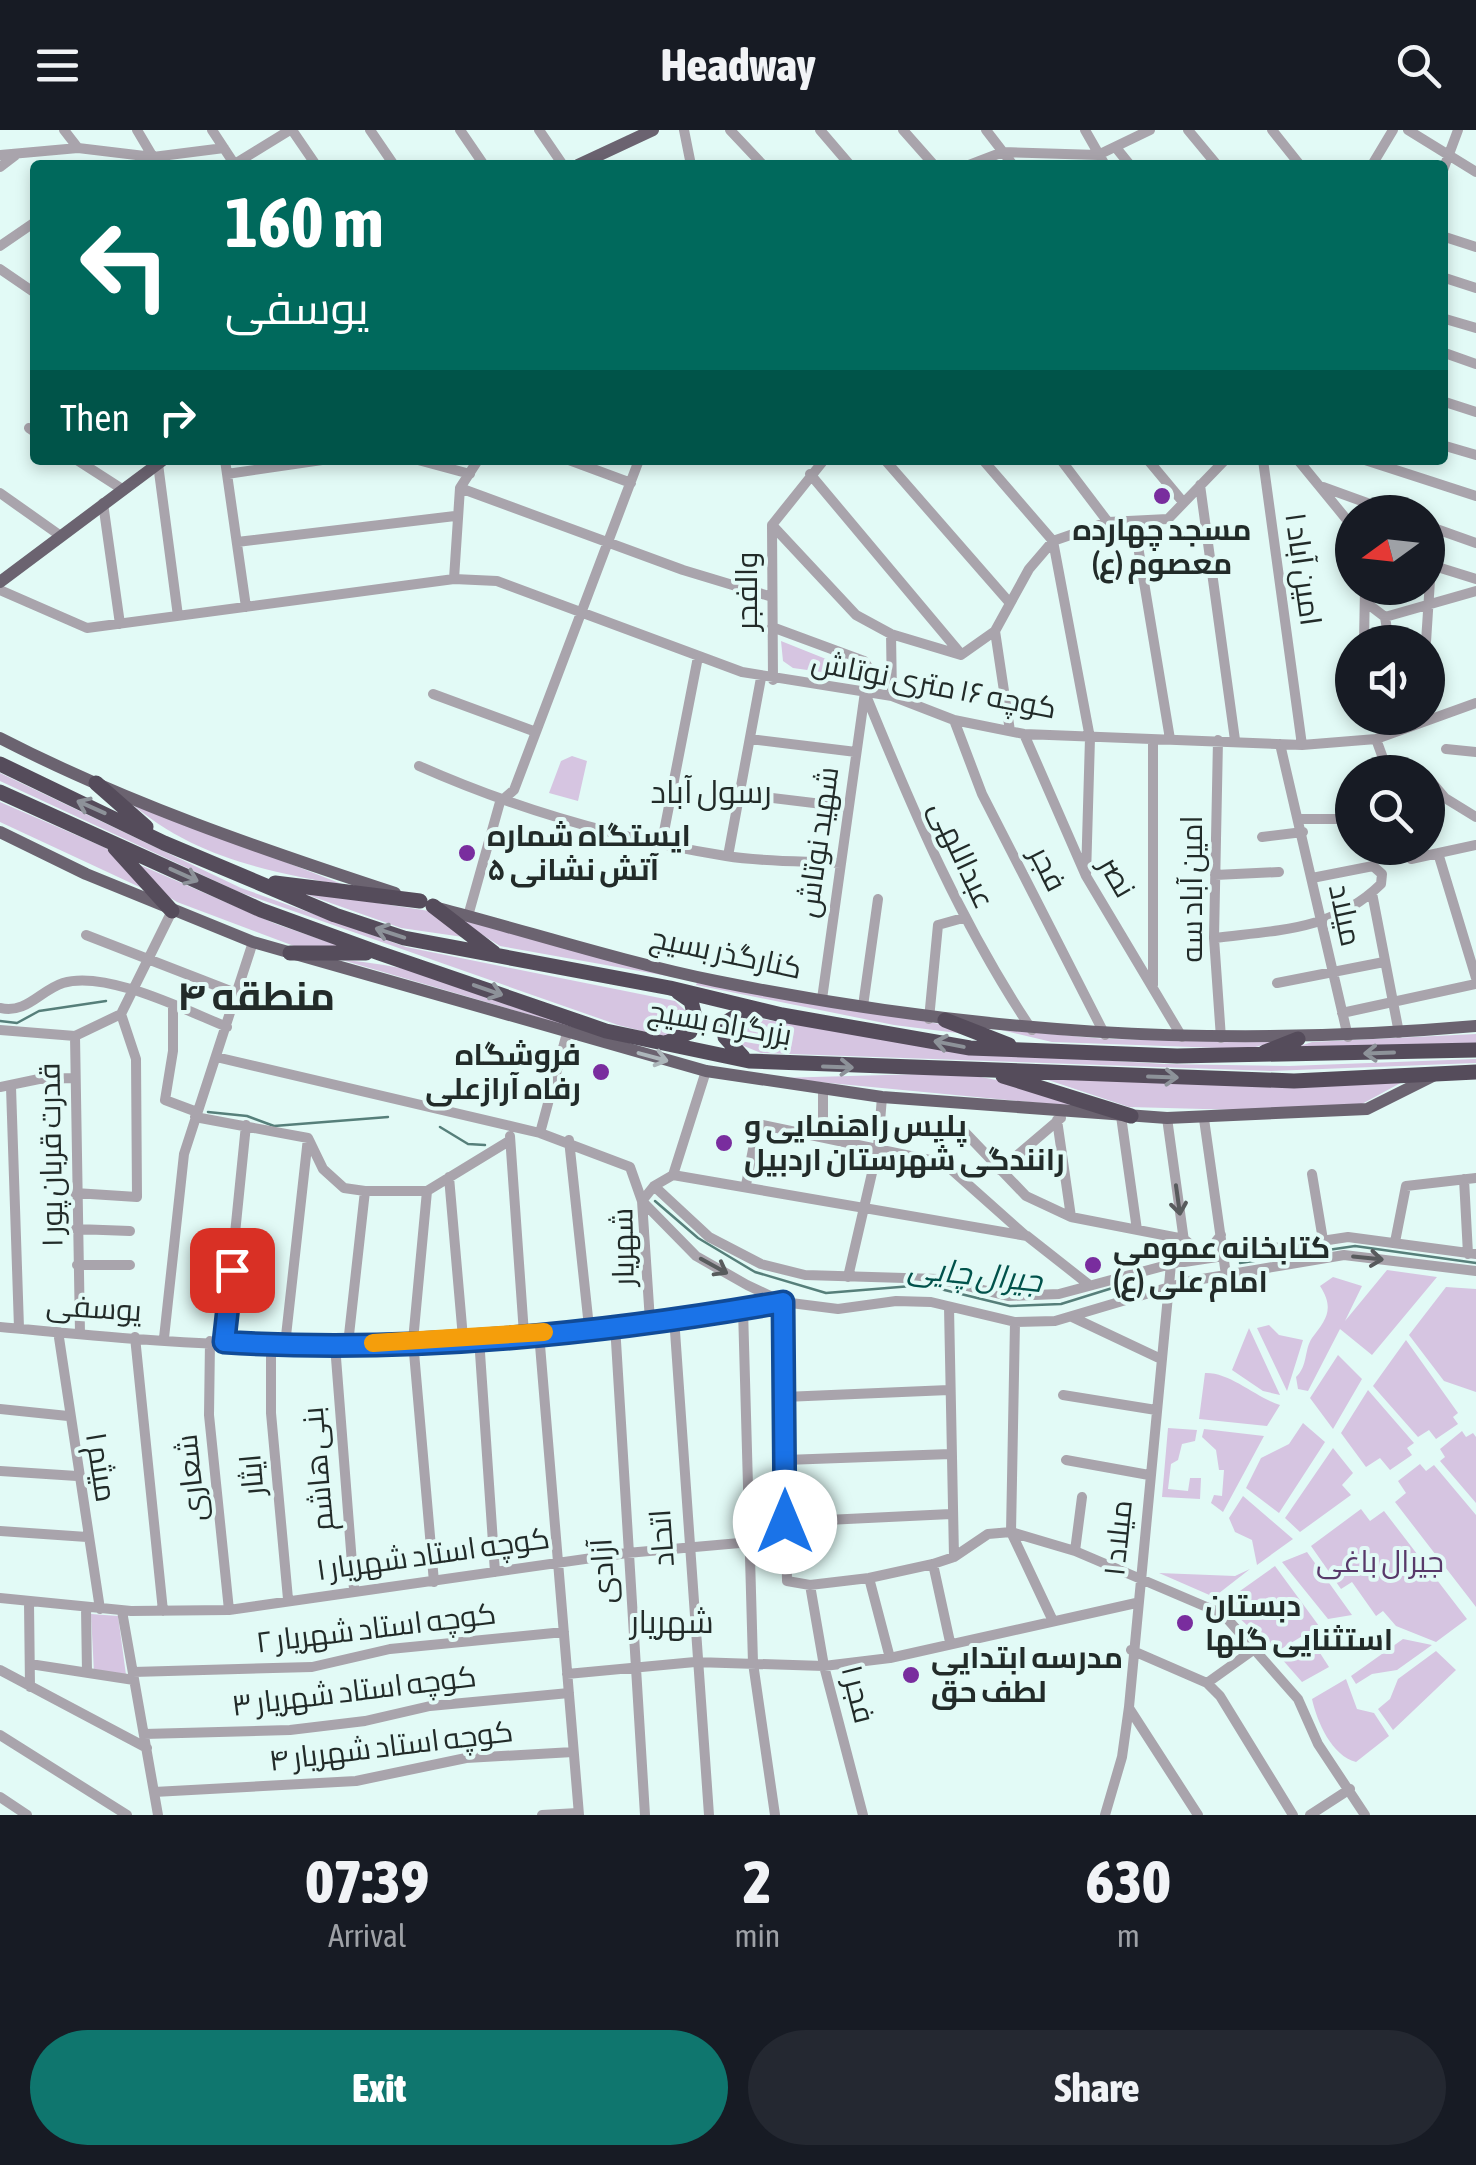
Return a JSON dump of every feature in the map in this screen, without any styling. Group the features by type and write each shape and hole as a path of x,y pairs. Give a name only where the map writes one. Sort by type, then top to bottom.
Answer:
{"highway":[{"name":"بزرگراه بسیج","path":"0,764 164,843 335,915 404,938 670,988 751,1008 970,1048 1255,1056 1476,1050"},
{"path":"96,783 164,843"},
{"name":"بزرگراه بسیج","path":"3,794 262,910 380,953 606,1031 748,1061 1294,1081 1476,1072"},
{"path":"109,841 172,911"},
{"path":"260,881 426,904 497,956"},
{"path":"290,953 380,953"},
{"path":"666,1044 690,1032 695,1017 691,1001 670,988"},
{"path":"748,1061 731,1049 725,1037 728,1021 751,1008"},
{"path":"937,1020 1022,1050"},
{"path":"1255,1056 1298,1039"},
{"path":"985,1071 1126,1116"}],"main road":[{"path":"589,160 653,130"},
{"path":"0,582 58,534 156,465"},
{"name":"کنارگذر بسیج","path":"0,738 96,783 265,850 426,904 709,979 937,1020 1106,1036 1348,1038 1476,1026"},
{"path":"2,834 172,911 253,942 706,1071 823,1090 1061,1117 1166,1118 1367,1109 1438,1074"}],"street":[{"path":"64,130 78,148"},
{"path":"136,130 152,157"},
{"path":"212,130 231,160"},
{"path":"242,160 291,130 312,160"},
{"path":"370,130 391,160"},
{"path":"460,130 481,160"},
{"path":"539,130 560,160"},
{"path":"684,130 690,150"},
{"path":"691,160 693,130"},
{"path":"730,130 758,160"},
{"path":"820,130 846,160"},
{"path":"903,130 930,160"},
{"path":"986,130 1009,160"},
{"path":"1085,130 1102,160"},
{"path":"981,160 1003,152 1098,154 1117,149 1150,130"},
{"path":"1188,130 1213,160"},
{"path":"1272,130 1296,160"},
{"path":"1375,160 1393,130"},
{"path":"1408,130 1476,172"},
{"path":"1448,162 1458,130"},
{"path":"0,155 78,148 152,157 224,148"},
{"path":"1117,149 1126,160"},
{"path":"0,167 18,153"},
{"path":"124,160 130,156"},
{"path":"0,246 30,225"},
{"path":"1448,238 1476,247"},
{"path":"0,269 30,290"},
{"path":"1448,279 1476,288"},
{"path":"1448,320 1476,328"},
{"path":"1448,354 1476,364"},
{"path":"1448,403 1476,412"},
{"path":"1448,446 1476,455"},
{"path":"85,465 122,490"},
{"path":"160,465 178,616"},
{"path":"226,465 246,607"},
{"path":"227,474 288,465"},
{"path":"437,465 470,474"},
{"path":"454,579 460,488 475,465"},
{"path":"582,465 631,483"},
{"path":"468,916 500,802 514,790 637,465"},
{"name":"والفجر","path":"728,856 750,738 767,679 772,627 772,524 819,465"},
{"path":"890,465 1009,602"},
{"path":"987,465 1053,542 1090,738 1086,876"},
{"path":"1065,465 1108,522"},
{"path":"1152,465 1183,502"},
{"path":"961,655 995,631 1009,602 1053,542 1108,522 1162,522 1220,465"},
{"name":"۱ امین آباد","path":"1264,465 1302,745"},
{"path":"1303,465 1335,503"},
{"path":"1380,465 1476,496"},
{"path":"810,474 961,655"},
{"path":"1200,485 1235,740"},
{"path":"1322,486 1346,495"},
{"path":"460,488 607,543 769,596"},
{"path":"0,493 58,534"},
{"path":"102,503 120,624"},
{"path":"237,542 456,516"},
{"path":"1134,522 1170,739"},
{"path":"772,524 856,614 890,634 961,655"},
{"path":"1445,532 1476,544"},
{"path":"1426,625 1431,566 1476,579"},
{"name":"کوچه ۱۶ متری نوتاش","path":"0,590 79,627 454,579 497,581 767,679 892,696 954,720 1010,732 1302,745 1385,735"},
{"path":"1385,616 1476,591"},
{"path":"1369,605 1385,616 1386,625"},
{"name":"عبداللهی","path":"772,627 864,662 873,675 865,692 962,918 1032,1030"},
{"path":"995,631 1010,732"},
{"path":"890,634 892,696"},
{"path":"662,842 698,657"},
{"name":"شهید نوتاش","path":"822,998 865,692"},
{"path":"433,694 536,732"},
{"name":"کوچه ۱۶ متری نوتاش","path":"1445,714 1476,703"},
{"name":"فجر","path":"954,720 982,794 1106,1036"},
{"name":"نصر","path":"1024,734 1086,876 1182,1038"},
{"path":"1382,737 1385,755"},
{"path":"750,738 856,752"},
{"path":"1152,986 1153,740"},
{"name":"امین آباد سه","path":"1218,740 1214,938 1221,1038"},
{"name":"میلاد","path":"1280,744 1348,1038"},
{"path":"1446,749 1476,752"},
{"path":"419,766 500,802 662,842 728,856 840,863"},
{"path":"739,794 848,807"},
{"path":"1445,798 1476,817"},
{"path":"1300,819 1335,819"},
{"path":"1262,837 1303,832"},
{"path":"1445,852 1476,845"},
{"path":"1342,1013 1476,981 1441,865"},
{"path":"1214,938 1321,925 1372,893 1381,884 1382,874 1373,866 1312,878"},
{"path":"1215,875 1279,872"},
{"path":"1372,893 1398,1033"},
{"path":"863,1006 878,899"},
{"path":"0,1030 75,1036 120,1014 134,994 172,911"},
{"path":"937,1020 938,925 962,918"},
{"path":"86,936 238,994"},
{"path":"164,1338 184,1154 253,942"},
{"path":"1277,983 1384,962"},
{"path":"0,1008 18,1009 63,984 96,979 227,1027"},
{"path":"172,1005 173,1051 164,1100 196,1114 308,1138"},
{"path":"75,1194 137,1196 136,1059 120,1014"},
{"path":"540,1133 567,1033"},
{"name":"قدرت قربان پور ۱","path":"75,1036 80,1333"},
{"path":"216,1057 569,1140 630,1166 642,1200 696,1256 783,1302 838,1309 896,1301 949,1307 1015,1322 1072,1317 1190,1281 1344,1255 1476,1271"},
{"path":"706,1071 672,1176 746,1185 1002,1235 1026,1236"},
{"path":"19,1328 6,1087 39,1079 74,1078"},
{"path":"822,1137 823,1090"},
{"path":"848,1278 878,1147 882,1097"},
{"path":"1126,1116 1138,1230"},
{"path":"1000,1170 1061,1117"},
{"path":"1061,1117 1070,1217"},
{"path":"1166,1118 1190,1281"},
{"path":"1204,1118 1226,1275"},
{"path":"746,1185 758,1124 944,1163 1026,1236 1088,1284"},
{"path":"957,1124 1026,1196 1070,1217 1184,1239 1199,1252 1210,1250 1221,1235"},
{"path":"224,1342 246,1125"},
{"path":"513,1126 509,1141 524,1334"},
{"path":"308,1138 324,1169 344,1188 365,1192 427,1191 509,1141"},
{"path":"285,1345 308,1138"},
{"path":"569,1140 589,1327"},
{"path":"1312,1174 1323,1240"},
{"name":"شهریار","path":"650,1321 642,1200 654,1186 672,1176"},
{"path":"449,1177 463,1338"},
{"path":"654,1186 709,1238 735,1252 805,1275 938,1279 1026,1297 1059,1294 1171,1264 1348,1237 1472,1254 1470,1178 1406,1186 1396,1242"},
{"path":"427,1191 413,1342 434,1582"},
{"path":"348,1344 365,1192"},
{"path":"76,1229 130,1231"},
{"name":"میلاد ۱","path":"1105,1815 1122,1757 1128,1707 1171,1264"},
{"path":"77,1265 130,1265"},
{"path":"783,1302 787,1581 810,1585 870,1578 932,1564 954,1558 988,1534 1011,1532 1075,1551 1220,1612 1298,1699 1318,1744 1366,1815"},
{"name":"یوسفی","path":"0,1326 272,1346 335,1345 524,1334 783,1302"},
{"path":"949,1307 954,1558"},
{"path":"743,1308 754,1663 775,1815"},
{"name":"اتحاد","path":"674,1316 695,1662 709,1815"},
{"path":"1072,1317 1162,1359"},
{"path":"1015,1322 1011,1532 1053,1621"},
{"name":"آزادی","path":"615,1325 632,1668 645,1815"},
{"name":"میثم ۱","path":"58,1331 100,1609"},
{"path":"540,1332 578,1814 542,1815"},
{"path":"136,1337 163,1611"},
{"path":"479,1338 495,1572"},
{"name":"شعاری","path":"210,1342 210,1415 229,1610"},
{"name":"بنی هاشم","path":"335,1345 354,1589"},
{"name":"ایثار","path":"272,1346 271,1412 288,1599"},
{"path":"784,1396 949,1390"},
{"path":"1062,1395 1156,1410"},
{"path":"0,1408 68,1416"},
{"path":"785,1460 951,1454"},
{"path":"1066,1460 1149,1475"},
{"path":"0,1471 77,1476"},
{"path":"1075,1551 1082,1497"},
{"path":"785,1522 951,1514"},
{"path":"0,1531 87,1537"},
{"name":"کوچه استاد شهریار ۱","path":"0,1598 122,1611 229,1610 354,1589 434,1582 627,1553 751,1542"},
{"path":"932,1564 950,1642"},
{"path":"870,1578 890,1658"},
{"name":"فجر ۱","path":"810,1585 824,1666 863,1815"},
{"path":"28,1603 30,1688"},
{"path":"568,1674 695,1662 824,1666 890,1658 1136,1603"},
{"path":"86,1608 88,1674"},
{"path":"122,1611 158,1815"},
{"name":"کوچه استاد شهریار ۲","path":"30,1664 88,1674 134,1676 312,1667 390,1650 564,1632"},
{"path":"1207,1684 1256,1648"},
{"path":"1132,1650 1207,1684 1220,1696 1293,1815"},
{"path":"0,1670 147,1748"},
{"name":"کوچه استاد شهریار ۳","path":"144,1734 290,1730 365,1721 430,1706 569,1693"},
{"path":"1128,1707 1198,1815"},
{"path":"0,1735 127,1815"},
{"name":"کوچه استاد شهریار ۴","path":"154,1792 356,1781 466,1758 573,1752"},
{"path":"1310,1815 1347,1792"},
{"path":"0,1798 27,1815"}],"green space":[{"path":"781,641 861,673 857,677 793,668 783,661"},
{"path":"572,756 587,761 578,801 549,793 561,761"},
{"path":"0,773 241,888 406,947 675,1001 686,1011 684,1027 670,1038 618,1025 239,892 0,781"},
{"path":"127,800 347,886 231,859 178,836"},
{"path":"0,802 106,848 146,890 0,822"},
{"path":"140,865 276,924 343,947 302,949 177,902 159,891"},
{"path":"294,890 429,911 463,937 401,928"},
{"path":"453,916 684,979 500,946"},
{"path":"342,960 380,964 456,982 643,1048"},
{"path":"698,980 945,1025 973,1035 894,1025 696,985"},
{"path":"748,1017 981,1053 1165,1064 1289,1066 1476,1059 1476,1063 1271,1071 761,1053 739,1044 735,1034 738,1023"},
{"path":"997,1029 1106,1039 1277,1041 1248,1049 1052,1042"},
{"path":"1476,1034 1476,1043 1291,1049 1312,1042"},
{"path":"959,1073 1002,1081 1082,1107 777,1078"},
{"path":"1045,1079 1406,1080 1360,1105 1241,1110 1129,1107"},
{"path":"1387,1270 1437,1277 1372,1355 1340,1329 1308,1391 1298,1389 1296,1377 1327,1314 1327,1301 1320,1286 1333,1277 1362,1286 1345,1321"},
{"path":"1446,1287 1476,1289 1476,1392 1444,1381 1409,1335"},
{"path":"1269,1325 1279,1335 1303,1340 1287,1391 1257,1328"},
{"path":"1249,1328 1280,1395 1263,1391 1232,1370"},
{"path":"1406,1340 1458,1413 1453,1417 1458,1424 1436,1439 1429,1430 1418,1437 1373,1386"},
{"path":"1338,1355 1362,1379 1333,1429 1310,1398"},
{"path":"1205,1373 1224,1376 1280,1405 1267,1426 1199,1419"},
{"path":"1368,1390 1414,1443 1407,1448 1412,1455 1390,1470 1380,1458 1366,1467 1341,1433"},
{"path":"1303,1423 1325,1442 1279,1513 1246,1488 1261,1458 1289,1444"},
{"path":"1168,1428 1197,1430 1195,1441 1182,1444 1178,1460 1171,1464 1168,1489 1188,1491 1190,1478 1201,1478 1200,1499 1162,1497"},
{"path":"1204,1429 1264,1436 1223,1512 1211,1503 1214,1495 1222,1496 1224,1470 1219,1470 1216,1450 1202,1437"},
{"path":"1462,1431 1466,1437 1473,1433 1476,1437 1476,1503 1440,1461 1445,1457 1440,1449"},
{"path":"1333,1448 1353,1473 1342,1485 1351,1495 1300,1532 1285,1518"},
{"path":"1420,1464 1426,1471 1434,1465 1476,1515 1476,1607 1395,1502 1406,1493 1398,1481"},
{"path":"1243,1496 1293,1539 1257,1565 1252,1540 1235,1532 1229,1518"},
{"name":"جیرال باغی","path":"1361,1509 1370,1521 1384,1511 1467,1619 1436,1642 1396,1626 1383,1611 1376,1616 1352,1582 1341,1589 1311,1546"},
{"path":"1307,1552 1352,1615 1328,1619 1282,1562"},
{"path":"1275,1566 1319,1626 1276,1652 1223,1603"},
{"path":"1250,1569 1214,1597 1159,1573 1235,1576"},
{"path":"91,1614 118,1616 126,1675 94,1673"},
{"path":"1311,1639 1329,1667 1302,1682 1281,1658"},
{"path":"1403,1639 1432,1645 1397,1670 1372,1674 1356,1684 1351,1676"},
{"path":"1436,1651 1456,1670 1393,1730 1378,1709 1390,1699 1398,1679"},
{"path":"1346,1679 1357,1709 1374,1713 1389,1736 1356,1762 1333,1745 1312,1699"}],"waterway":[{"name":"جیرال چایی","path":"0,1021 17,1023 39,1011 106,1001"},
{"name":"جیرال چایی","path":"208,1112 247,1116 274,1126 388,1117"},
{"name":"جیرال چایی","path":"440,1127 468,1144 485,1145"},
{"name":"جیرال چایی","path":"655,1201 698,1238 755,1272 826,1293 924,1285 1010,1306 1061,1304 1135,1281"},
{"name":"جیرال چایی","path":"1240,1263 1355,1246 1476,1263"}],"slow traffic":[{"path":"373,1343 544,1332"}],"place":[{"name":"مسجد چهارده معصوم (ع)","path":"1162,496"},
{"name":"ایستگاه شماره ۵ آتش نشانی","path":"467,853"},
{"name":"فروشگاه رفاه آرازعلی","path":"601,1072"},
{"name":"پلیس راهنمایی و رانندگی شهرستان اردبیل","path":"724,1143"},
{"name":"کتابخانه عمومی امام علی (ع)","path":"1093,1265"},
{"name":"دبستان استثنایی گلها","path":"1185,1623"},
{"name":"مدرسه ابتدایی لطف حق","path":"911,1675"}],"district":[{"name":"رسول آباد","path":"711,792"},
{"name":"منطقه ۴","path":"256,996"},
{"name":"شهریار","path":"672,1622"}],"route":[{"path":"232,1270 224,1342 272,1346 479,1338 650,1321 783,1302 785,1522"}]}
